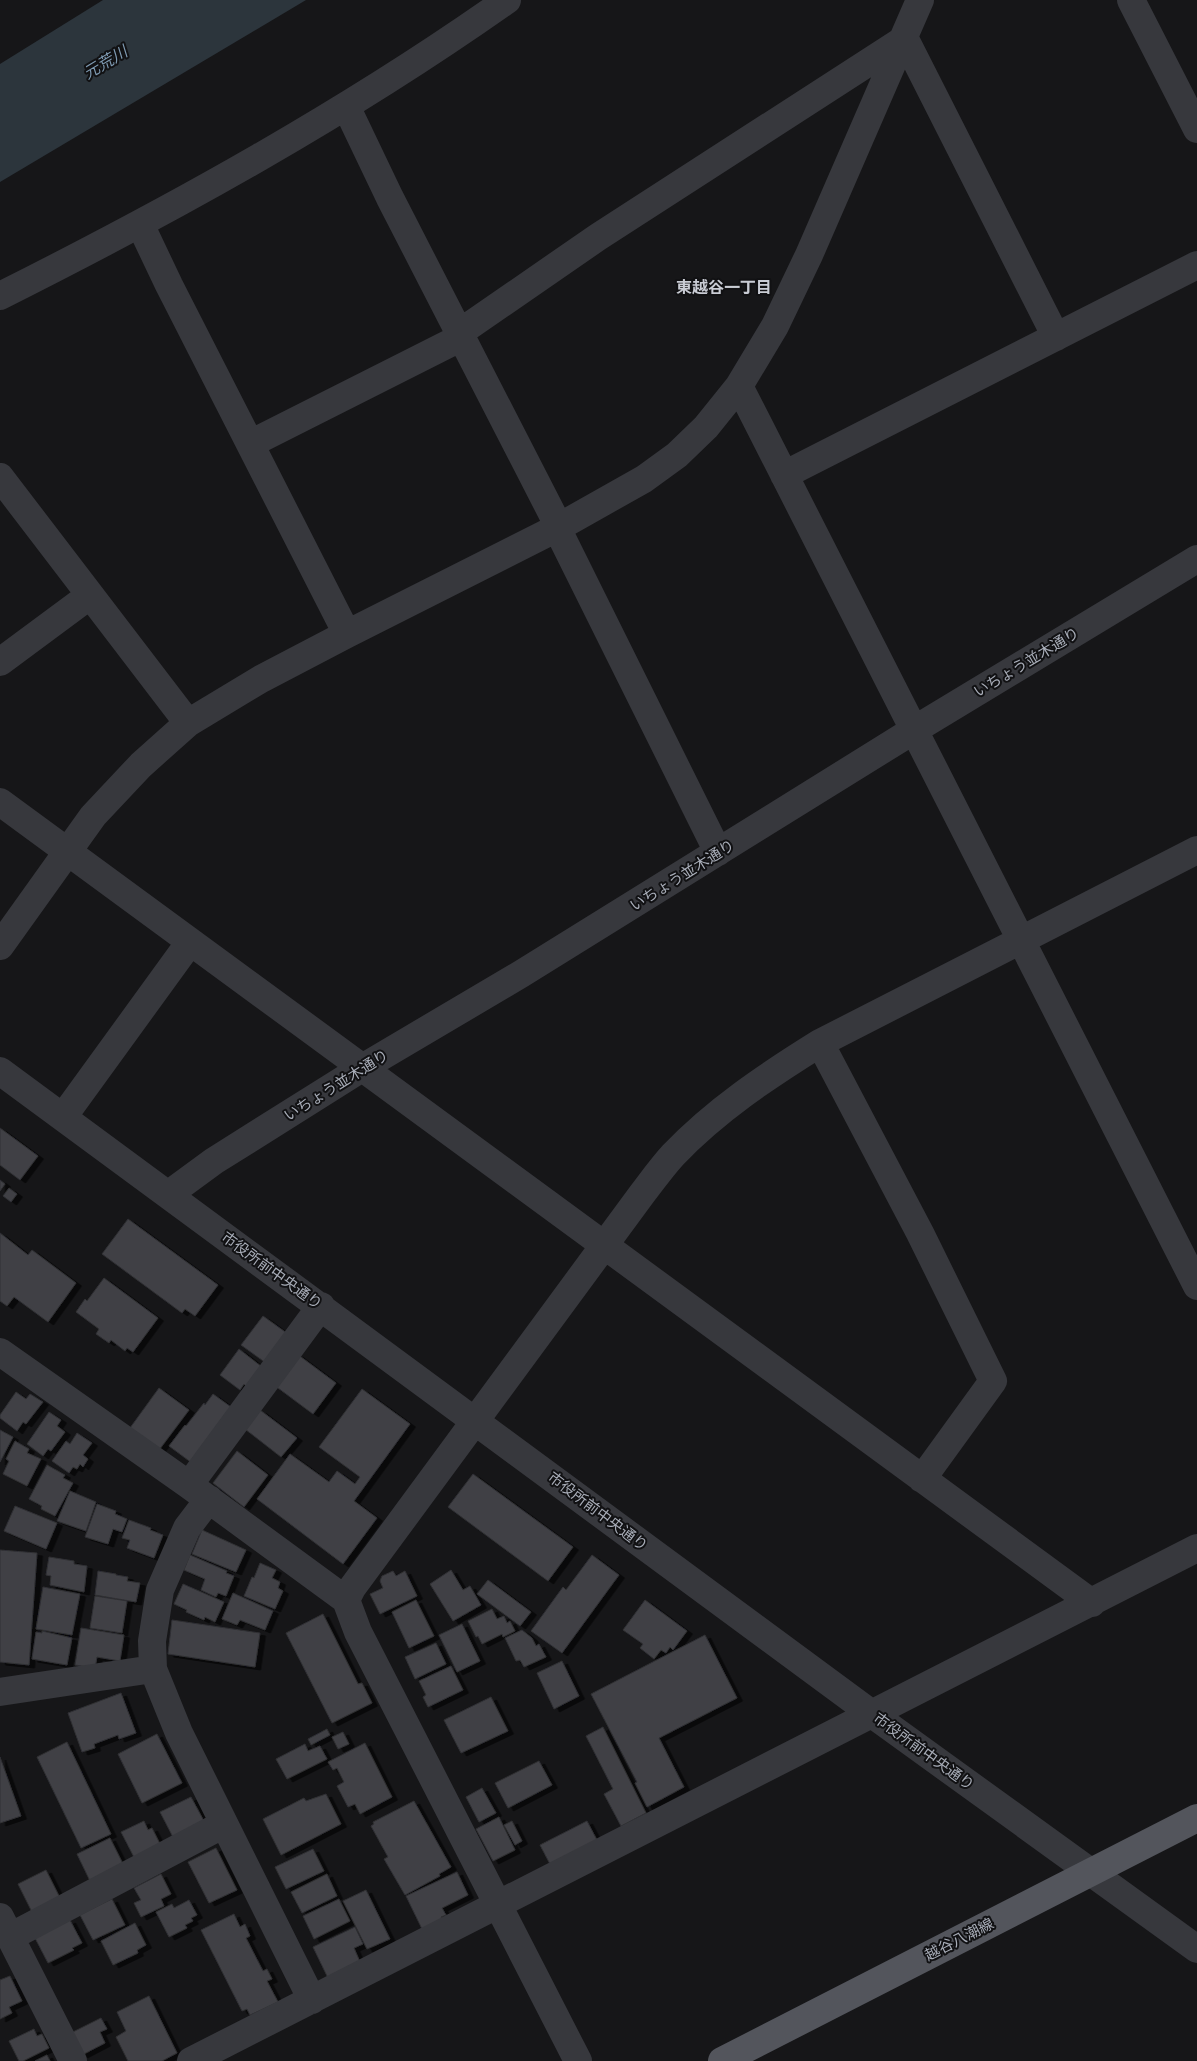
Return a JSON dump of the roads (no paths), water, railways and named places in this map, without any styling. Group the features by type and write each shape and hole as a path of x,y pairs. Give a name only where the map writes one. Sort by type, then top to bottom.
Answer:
{"main road":[{"name":"越谷八潮線","path":"722,2061 1197,1818"}],"street":[{"path":"0,296 140,224 346,106 507,0"},
{"path":"0,946 93,816 141,764 188,723 261,679 558,528 644,479 677,455 706,427 739,386 774,326 809,255 920,0"},
{"path":"1131,0 1197,128"},
{"path":"250,444 460,335 630,216 903,38"},
{"path":"903,38 1056,337"},
{"path":"346,106 718,852"},
{"path":"140,224 347,634"},
{"path":"784,475 1197,265"},
{"path":"739,386 1197,1286"},
{"path":"0,477 89,596 188,723"},
{"name":"いちょう並木通り","path":"169,1194 214,1161 362,1068 521,974 914,730 1197,559"},
{"path":"0,662 89,596"},
{"path":"0,802 1092,1603"},
{"path":"346,1600 358,1580 642,1194 680,1149 722,1110 766,1076 820,1043 1197,850"},
{"path":"63,1117 190,942"},
{"path":"820,1043 920,1233 993,1380 922,1479"},
{"name":"市役所前中央通り","path":"0,1071 872,1714 1197,1949"},
{"path":"312,2000 179,1733 153,1669 152,1641 160,1590 187,1528 199,1492 321,1306"},
{"path":"4,1363 199,1492 346,1600 358,1632 578,2061"},
{"path":"190,2061 1197,1548"},
{"path":"0,1692 153,1669"},
{"path":"74,2061 5,1927 224,1824"}],"water":[{"name":"元荒川","path":"103,0 306,0 0,182 0,64"}],"district":[{"name":"東越谷一丁目","path":"724,287"}]}
